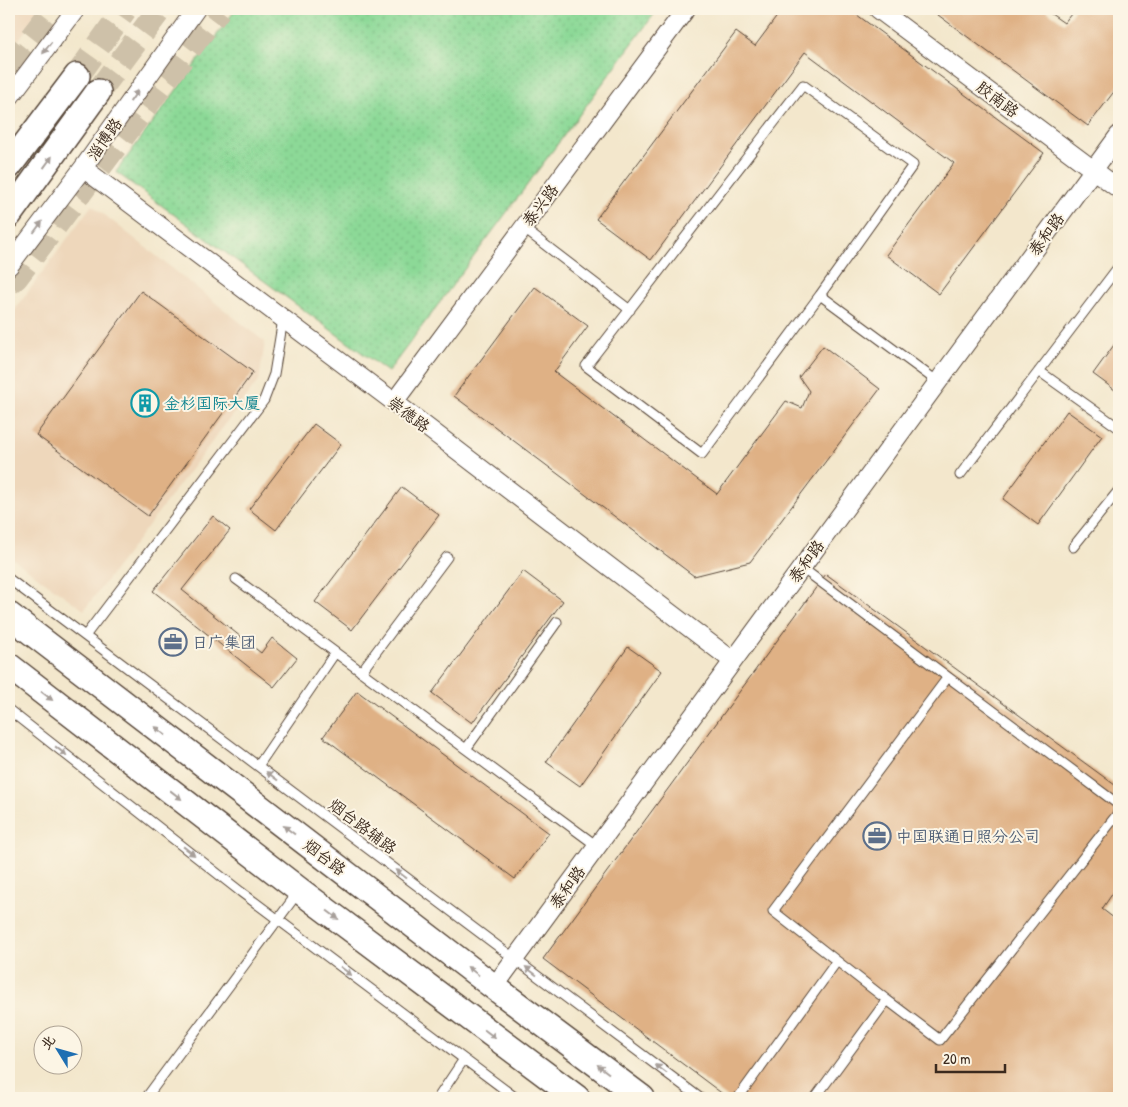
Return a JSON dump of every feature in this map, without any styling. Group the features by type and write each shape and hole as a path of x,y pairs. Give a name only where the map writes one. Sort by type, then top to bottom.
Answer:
{"main road":[{"path":"9,166 77,76"},
{"path":"9,215 98,92"},
{"name":"烟台路","path":"9,615 494,987 642,1098"},
{"path":"9,666 299,890 577,1098"}],"street":[{"path":"9,98 76,9"},
{"name":"淄博路","path":"9,266 83,168 196,9"},
{"name":"泰兴路","path":"394,402 686,9"},
{"name":"胶南路","path":"878,9 1119,189"},
{"name":"泰和路","path":"494,987 1119,135"},
{"name":"崇德路","path":"83,168 733,661"}],"lane":[{"path":"802,85 914,165 820,295 702,454 586,366 802,85"},
{"path":"522,228 630,310"},
{"path":"960,474 1119,266"},
{"path":"820,295 938,382"},
{"path":"85,636 264,400 274,374 283,320"},
{"path":"1040,371 1119,428"},
{"path":"1073,547 1119,490"},
{"path":"361,672 447,556"},
{"path":"802,568 1119,805"},
{"name":"烟台路辅路","path":"9,579 700,1098"},
{"path":"236,580 597,846"},
{"path":"466,749 557,622"},
{"path":"258,766 335,653"},
{"path":"948,677 773,911 940,1040 1119,812"},
{"path":"9,710 241,892 516,1098"},
{"path":"146,1098 299,890"},
{"path":"738,1098 837,961"},
{"path":"814,1098 887,1000"},
{"path":"438,1098 464,1059"}],"shaded area":[{"path":"9,9 41,9 9,53"},
{"path":"92,205 265,342 259,380 84,610 9,556 9,318"}],"green space":[{"path":"236,9 658,9 388,372 116,172"}],"building":[{"path":"778,9 849,9 1044,153 939,294 886,255 954,163 805,52 651,260 596,219 736,32 755,46 781,11"},
{"path":"930,9 1044,9 1064,23 1075,9 1119,9 1119,85 1088,126"},
{"path":"535,287 588,326 554,372 717,494 786,401 802,408 809,391 799,377 823,346 880,389 750,562 694,576 454,396"},
{"name":"金杉国际大厦","path":"141,291 253,372 148,516 36,435"},
{"path":"1119,338 1119,393 1093,374"},
{"path":"1067,411 1102,436 1038,525 1003,499"},
{"path":"314,424 341,444 276,530 249,509"},
{"path":"402,487 439,515 352,630 315,602"},
{"path":"213,516 230,530 182,590 261,653 272,638 297,658 274,687 153,591"},
{"path":"523,571 563,601 472,723 432,693"},
{"name":"中国联通日照分公司","path":"826,574 1119,788 1119,884 1102,909 1119,922 1119,1098 728,1098 543,959"},
{"path":"628,647 662,671 580,786 546,762"},
{"path":"357,691 549,833 515,879 323,737"}],"tunnel":[{"path":"9,67 54,9"},
{"path":"77,76 125,9"},
{"path":"98,92 160,9"},
{"path":"9,283 16,277 219,9"}],"place":[{"name":"金杉国际大厦","path":"145,403"},
{"name":"日广集团","path":"173,642"},
{"name":"中国联通日照分公司","path":"877,836"}]}
